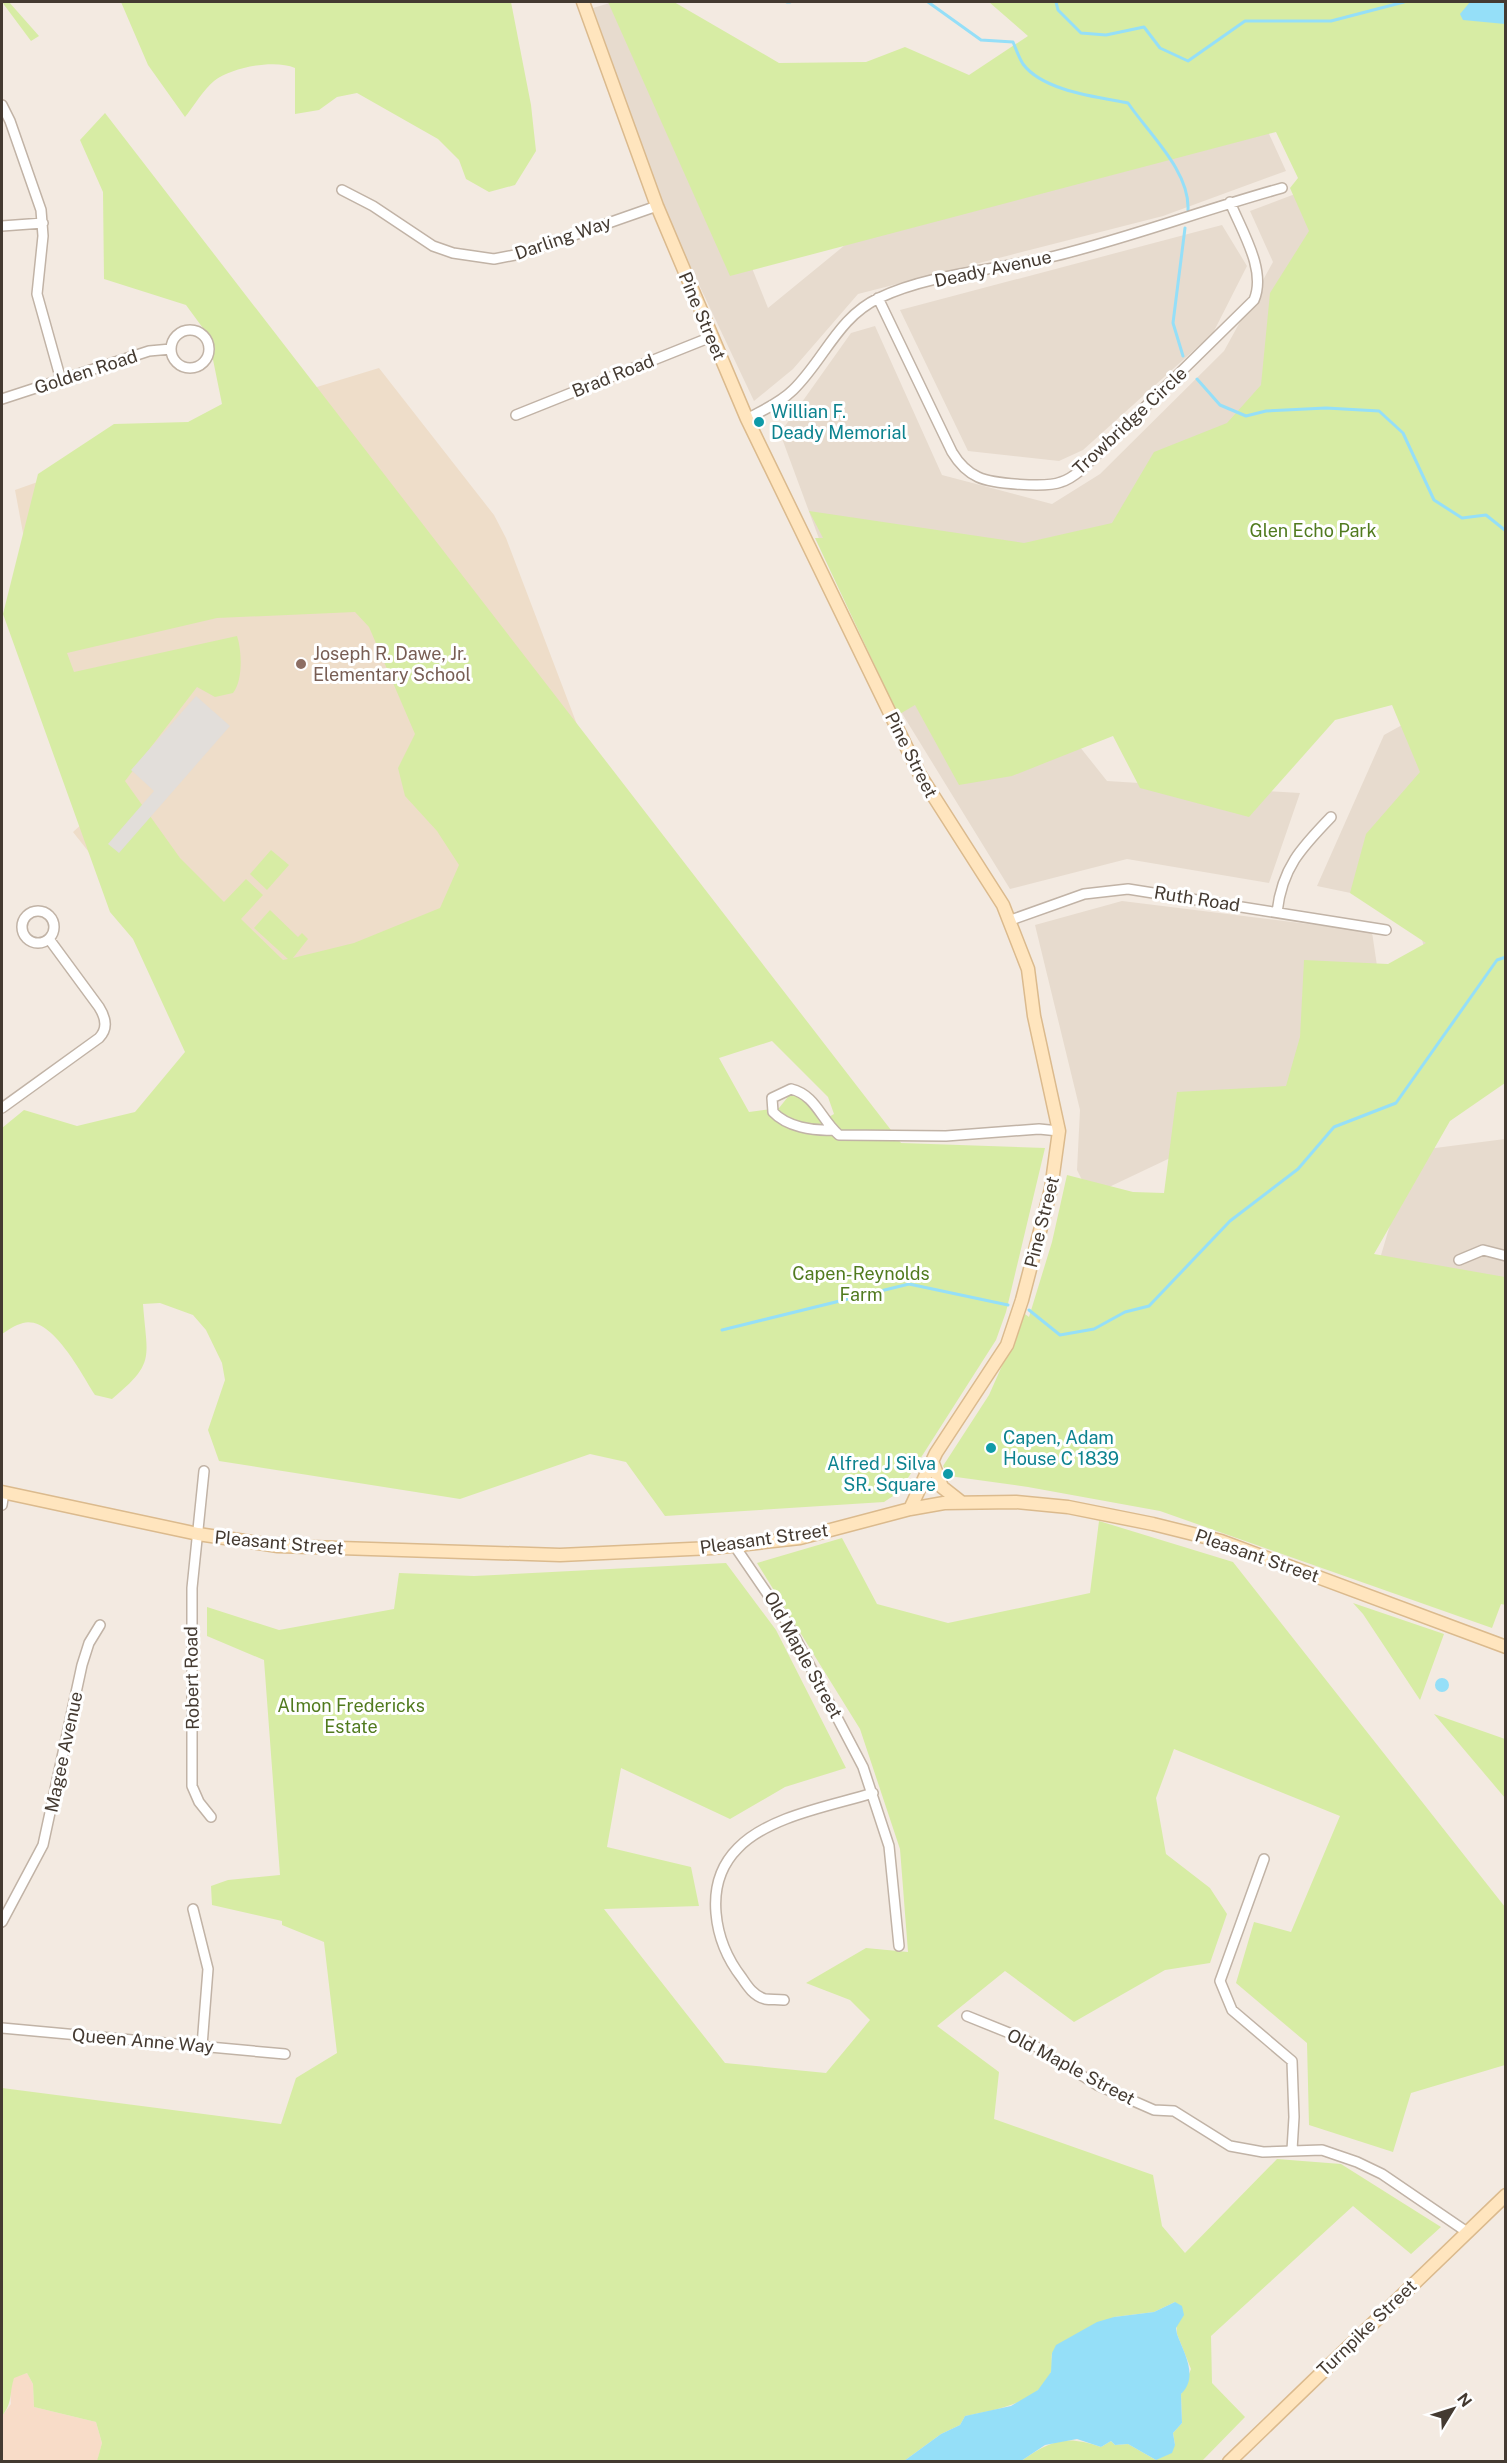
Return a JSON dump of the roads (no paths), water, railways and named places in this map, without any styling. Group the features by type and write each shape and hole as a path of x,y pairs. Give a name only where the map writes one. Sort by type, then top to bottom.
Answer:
{"street":[{"name":"Pine Street","path":"583,2 657,206 747,419 920,775 1011,920 1025,957 1034,1016 1059,1131 1051,1189 1022,1300 1007,1345 932,1461 910,1509"},
{"path":"2,105 29,174 43,223 37,294 61,380"},
{"name":"Deady Avenue","path":"747,419 774,405 792,392 841,327 861,309 878,298 922,283 1097,245 1230,202 1282,188"},
{"name":"Darling Way","path":"342,190 373,206 433,246 453,253 494,259 520,255 657,206"},
{"name":"Trowbridge Circle","path":"878,298 952,452 960,464 977,477 991,481 1045,484 1063,482 1081,470 1254,300 1258,285 1257,270 1230,202"},
{"path":"2,226 43,223"},
{"path":"189,330 204,337 208,352 200,365 188,368 177,363 171,349 175,337 189,330"},
{"name":"Brad Road","path":"516,415 711,338"},
{"name":"Golden Road","path":"2,399 156,349 171,349"},
{"path":"1277,912 1280,893 1290,866 1306,843 1331,817"},
{"name":"Ruth Road","path":"1011,920 1084,894 1128,889 1386,930"},
{"path":"2,1108 99,1038 104,1030 104,1014 49,939"},
{"path":"833,1130 821,1131 786,1123 773,1112 772,1098 790,1089 798,1090 816,1104 833,1130 839,1135 891,1137 1040,1129 1059,1131"},
{"path":"1459,1260 1483,1250 1506,1256"},
{"path":"932,1461 942,1487 961,1502"},
{"name":"Robert Road","path":"204,1471 192,1588 192,1786 211,1817"},
{"name":"Pleasant Street","path":"2,1496 198,1534 278,1546 548,1555 640,1552 800,1538 910,1509 961,1502 1016,1502 1068,1507 1183,1530 1221,1541 1506,1647"},
{"name":"Old Maple Street","path":"734,1545 788,1624 852,1744 873,1793 888,1846 898,1946"},
{"name":"Magee Avenue","path":"2,1922 43,1845 82,1665 89,1643 100,1625"},
{"path":"784,2000 766,1999 753,1992 725,1950 717,1925 715,1902 723,1868 743,1844 774,1824 873,1793"},
{"path":"1264,1859 1220,1981 1232,2010 1292,2061 1294,2117 1292,2150"},
{"path":"193,1909 208,1969 202,2046"},
{"name":"Old Maple Street","path":"967,2016 1024,2040 1097,2085 1154,2110 1174,2111 1230,2146 1263,2152 1322,2150 1357,2162 1382,2174 1467,2232"},
{"name":"Queen Anne Way","path":"2,2028 285,2054"},
{"name":"Turnpike Street","path":"1229,2462 1506,2195"}],"water":[{"path":"1470,2 1505,2 1505,24 1463,20 1460,14"},
{"path":"1442,1678 1447,1680 1449,1685 1447,1690 1442,1692 1437,1690 1435,1685 1437,1680"},
{"path":"1175,2302 1182,2306 1184,2315 1176,2328 1188,2365 1189,2380 1181,2394 1182,2423 1173,2433 1175,2445 1172,2453 1156,2460 1128,2444 1115,2445 1111,2441 1101,2447 1077,2439 1045,2445 1021,2461 904,2461 941,2434 960,2425 965,2416 1011,2406 1038,2390 1051,2372 1052,2353 1056,2345 1097,2322 1114,2317 1154,2312"}],"waterway":[{"path":"928,2 981,40 1013,42 1023,64 1043,81 1086,95 1128,103 1175,167 1187,195 1188,210"},
{"path":"1056,2 1058,10 1081,33 1106,35 1144,27 1160,48 1188,61 1245,21 1331,21 1404,2"},
{"path":"1183,356 1173,323 1185,228"},
{"path":"1197,379 1220,405 1246,416 1266,411 1326,408 1379,411 1403,433 1434,500 1462,518 1486,515 1506,531"},
{"path":"1029,1310 1060,1335 1094,1329 1125,1312 1149,1306 1230,1221 1298,1169 1334,1127 1396,1103 1497,960 1506,957"},
{"path":"722,1330 909,1284 1008,1305"}],"place":[{"name":"Willian F. Deady Memorial","path":"759,422"},
{"name":"Joseph R. Dawe, Jr. Elementary School","path":"301,664"},
{"name":"Capen, Adam House C 1839","path":"991,1448"},
{"name":"Alfred J Silva SR. Square","path":"948,1474"}],"park label":[{"name":"Glen Echo Park","path":"1313,531"},
{"name":"Capen-Reynolds Farm","path":"861,1284"},
{"name":"Almon Fredericks Estate","path":"351,1716"}]}
